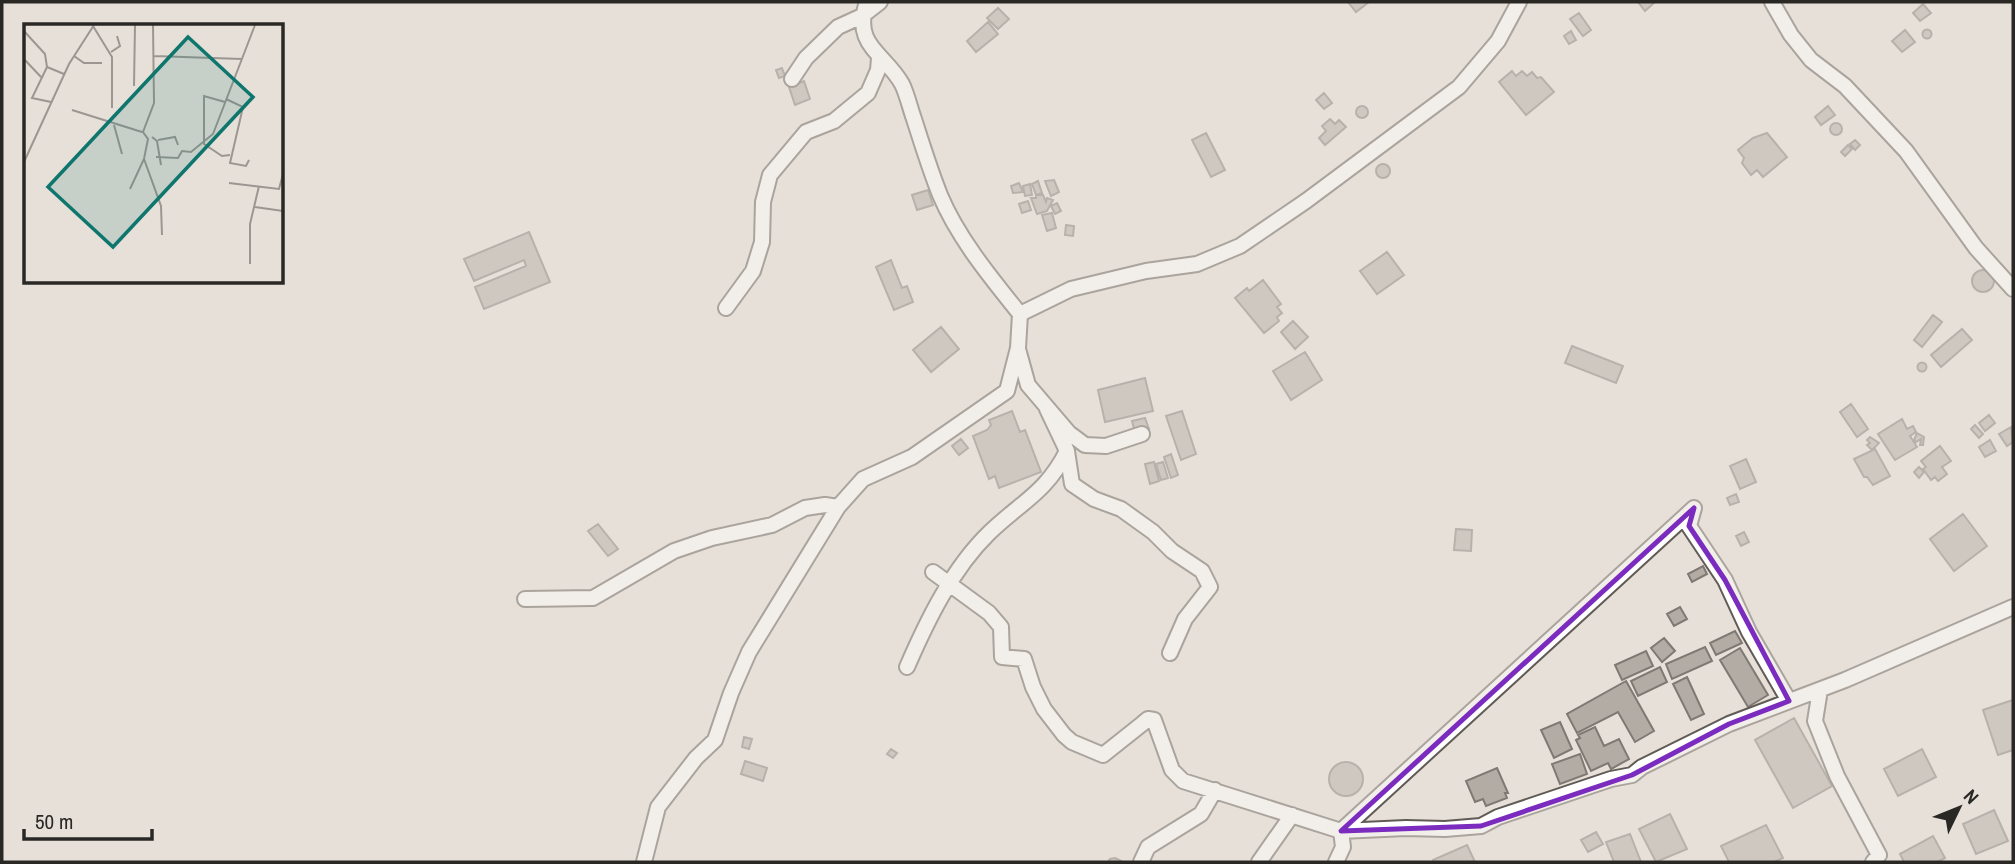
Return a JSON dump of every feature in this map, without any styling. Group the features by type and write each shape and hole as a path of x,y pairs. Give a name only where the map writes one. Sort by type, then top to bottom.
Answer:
{"street":[{"path":"792,79 806,58 838,27 864,9 880,2"},
{"path":"1020,314 1071,289 1146,271 1197,264 1240,246 1306,201 1459,87 1498,41 1519,2"},
{"path":"1772,2 1791,35 1811,60 1845,86 1906,151 1976,248 2013,289"},
{"path":"644,862 658,807 696,758 715,740 749,652 838,507 863,479 912,457 1007,391 1018,348 1020,314 984,267 941,197 901,83 879,58 863,31 864,9"},
{"path":"726,308 753,271 762,242 763,202 770,175 806,132 834,121 868,93 878,70 879,58"},
{"path":"1018,348 1028,385 1047,410 1085,445 1106,446 1142,434"},
{"path":"1047,410 1067,451 1072,484 1094,499 1121,509 1153,532 1172,551 1202,571 1210,587 1185,620 1170,653"},
{"path":"907,667 919,639 949,586 987,535 1036,495 1056,473 1067,451"},
{"path":"525,599 593,598 674,551 712,538 772,525 805,508 825,505 838,507"},
{"path":"1341,831 1694,508 1689,526 1725,580 1749,632 1789,701"},
{"path":"933,572 989,613 1001,627 1002,657 1024,659 1044,709 1072,742 1103,755 1148,719 1154,720 1172,770 1183,781 1341,831 1481,826 1498,817 1611,779 1632,775 1642,767 1729,724 1819,690 2013,607"},
{"path":"1819,690 1815,721 1837,776 1880,855 1873,862"},
{"path":"1141,862 1148,847 1201,814 1215,790"},
{"path":"1259,862 1292,815"},
{"path":"1336,862 1343,847 1341,831"}],"highlighted area":[{"path":"1694,508 1689,526 1725,580 1789,701 1729,724 1632,775 1481,826 1341,831"}],"building":[{"path":"1348,2 1369,2 1356,12"},
{"path":"1638,2 1655,2 1645,11"},
{"path":"1923,4 1931,13 1920,21 1913,13"},
{"path":"998,8 1009,19 998,29 987,18"},
{"path":"1579,13 1591,30 1583,36 1570,19"},
{"path":"988,22 998,34 976,52 967,41"},
{"path":"1905,30 1915,42 1902,52 1892,41"},
{"path":"1927,30 1931,34 1927,38 1923,34"},
{"path":"1571,31 1576,40 1569,44 1564,36"},
{"path":"782,68 785,76 779,78 776,70"},
{"path":"1512,71 1516,76 1522,71 1527,76 1532,72 1537,78 1541,77 1554,92 1526,115 1499,82"},
{"path":"804,81 810,99 795,105 789,87"},
{"path":"1324,93 1332,103 1324,109 1316,100"},
{"path":"1362,106 1368,112 1362,118 1356,112"},
{"path":"1828,106 1835,115 1821,125 1815,117"},
{"path":"1330,119 1335,124 1339,120 1346,127 1325,145 1319,138 1326,131 1322,126"},
{"path":"1836,123 1842,129 1836,135 1830,129"},
{"path":"1206,133 1225,170 1211,177 1192,140"},
{"path":"1767,133 1787,157 1763,177 1757,170 1751,175 1742,163 1744,158 1738,150 1753,138"},
{"path":"1855,140 1860,145 1855,150 1850,144"},
{"path":"1848,145 1852,149 1845,156 1841,152"},
{"path":"1380,164 1386,164 1390,171 1386,178 1380,178 1376,174 1376,168"},
{"path":"1054,180 1059,192 1051,196 1045,181"},
{"path":"1038,181 1042,193 1036,195 1032,184"},
{"path":"1019,183 1023,192 1013,193 1011,186"},
{"path":"1030,184 1032,195 1025,196 1023,186"},
{"path":"928,190 933,205 917,210 912,195"},
{"path":"1036,195 1043,195 1046,202 1047,198 1053,200 1047,211 1037,214 1031,198 1036,198"},
{"path":"1028,201 1031,210 1022,213 1019,204"},
{"path":"1057,203 1061,211 1055,214 1051,206"},
{"path":"1052,213 1056,228 1047,231 1042,215"},
{"path":"1066,225 1074,226 1073,236 1065,235"},
{"path":"529,232 550,282 484,309 475,287 526,266 524,260 474,281 464,259"},
{"path":"1387,252 1404,275 1377,294 1360,271"},
{"path":"891,260 902,288 907,286 913,302 894,310 876,267"},
{"path":"1983,270 1991,273 1994,281 1991,289 1983,292 1975,289 1972,281 1975,273"},
{"path":"1263,280 1281,304 1277,307 1282,313 1277,317 1279,321 1264,333 1235,298"},
{"path":"1933,315 1942,322 1922,347 1914,340"},
{"path":"1293,321 1308,337 1295,349 1281,332"},
{"path":"941,327 959,349 931,372 913,350"},
{"path":"1962,329 1972,340 1941,367 1931,355"},
{"path":"1572,346 1623,366 1616,383 1565,363"},
{"path":"1305,352 1322,380 1291,400 1273,371"},
{"path":"1922,363 1926,367 1922,371 1918,367"},
{"path":"1145,378 1153,411 1105,422 1098,390"},
{"path":"1851,404 1868,429 1857,437 1840,412"},
{"path":"1012,411 1020,432 1025,430 1041,472 999,488 995,476 989,479 973,436 987,430 991,425 989,420"},
{"path":"1182,411 1196,454 1181,460 1166,416"},
{"path":"1989,415 1995,423 1985,431 1979,423"},
{"path":"1145,418 1149,429 1135,432 1132,421"},
{"path":"1902,419 1907,429 1913,426 1916,432 1910,436 1917,447 1895,460 1878,434"},
{"path":"1975,425 1983,434 1979,438 1971,429"},
{"path":"2011,427 2013,442 2007,446 1999,434"},
{"path":"1917,433 1924,437 1923,445 1920,445 1921,439 1916,442 1914,440"},
{"path":"1870,437 1879,443 1872,450 1867,445 1870,443 1867,440"},
{"path":"961,439 968,448 959,455 952,446"},
{"path":"1990,440 1996,451 1985,457 1979,447"},
{"path":"1940,446 1951,461 1942,467 1947,474 1938,481 1935,477 1931,480 1921,461"},
{"path":"1875,449 1890,476 1873,485 1864,477 1854,459"},
{"path":"1171,454 1178,475 1171,478 1164,457"},
{"path":"1746,459 1756,482 1740,489 1730,466"},
{"path":"1154,462 1159,481 1150,484 1145,464"},
{"path":"1163,462 1168,478 1161,480 1156,464"},
{"path":"1919,467 1924,472 1919,478 1914,472"},
{"path":"1736,494 1739,502 1730,505 1727,498"},
{"path":"1963,514 1987,546 1954,571 1930,539"},
{"path":"598,524 618,549 608,556 588,531"},
{"path":"1456,529 1472,530 1471,551 1454,550"},
{"path":"1744,532 1749,542 1741,546 1736,536"},
{"path":"1703,566 1707,574 1692,582 1688,574"},
{"path":"1680,607 1687,619 1674,626 1667,614"},
{"path":"1735,631 1742,643 1716,655 1710,643"},
{"path":"1664,638 1675,651 1662,662 1651,648"},
{"path":"1705,647 1712,661 1672,679 1666,664"},
{"path":"1740,648 1768,695 1748,707 1720,660"},
{"path":"1646,651 1653,666 1622,680 1615,665"},
{"path":"1660,667 1667,682 1638,696 1631,681"},
{"path":"1687,677 1704,714 1691,720 1673,684"},
{"path":"1626,681 1654,731 1635,742 1618,712 1577,733 1567,714"},
{"path":"2013,700 2013,750 1998,755 1983,710"},
{"path":"1794,718 1832,786 1793,808 1755,740"},
{"path":"1560,722 1572,749 1554,758 1541,730"},
{"path":"1595,727 1604,746 1619,739 1629,759 1611,769 1608,763 1591,771 1576,740 1580,738 1578,735"},
{"path":"744,737 752,739 749,749 742,747"},
{"path":"891,749 897,753 893,758 887,754"},
{"path":"1922,749 1936,777 1898,796 1884,769"},
{"path":"1580,754 1587,774 1560,784 1552,764"},
{"path":"745,761 767,768 763,781 741,774"},
{"path":"1346,762 1358,767 1363,779 1358,791 1346,796 1334,791 1329,779 1334,767"},
{"path":"1497,768 1508,793 1505,793 1507,798 1486,806 1483,799 1475,802 1466,781"},
{"path":"1994,810 2008,841 1976,854 1963,824"},
{"path":"1670,814 1687,849 1656,862 1639,829"},
{"path":"1766,825 1783,858 1774,862 1729,862 1721,846"},
{"path":"1596,832 1603,844 1588,852 1581,840"},
{"path":"1630,834 1641,862 1614,862 1606,842"},
{"path":"1933,836 1945,858 1937,862 1904,862 1900,854"},
{"path":"1467,845 1475,862 1433,860"},
{"path":"1115,858 1123,862 1108,862"}]}
